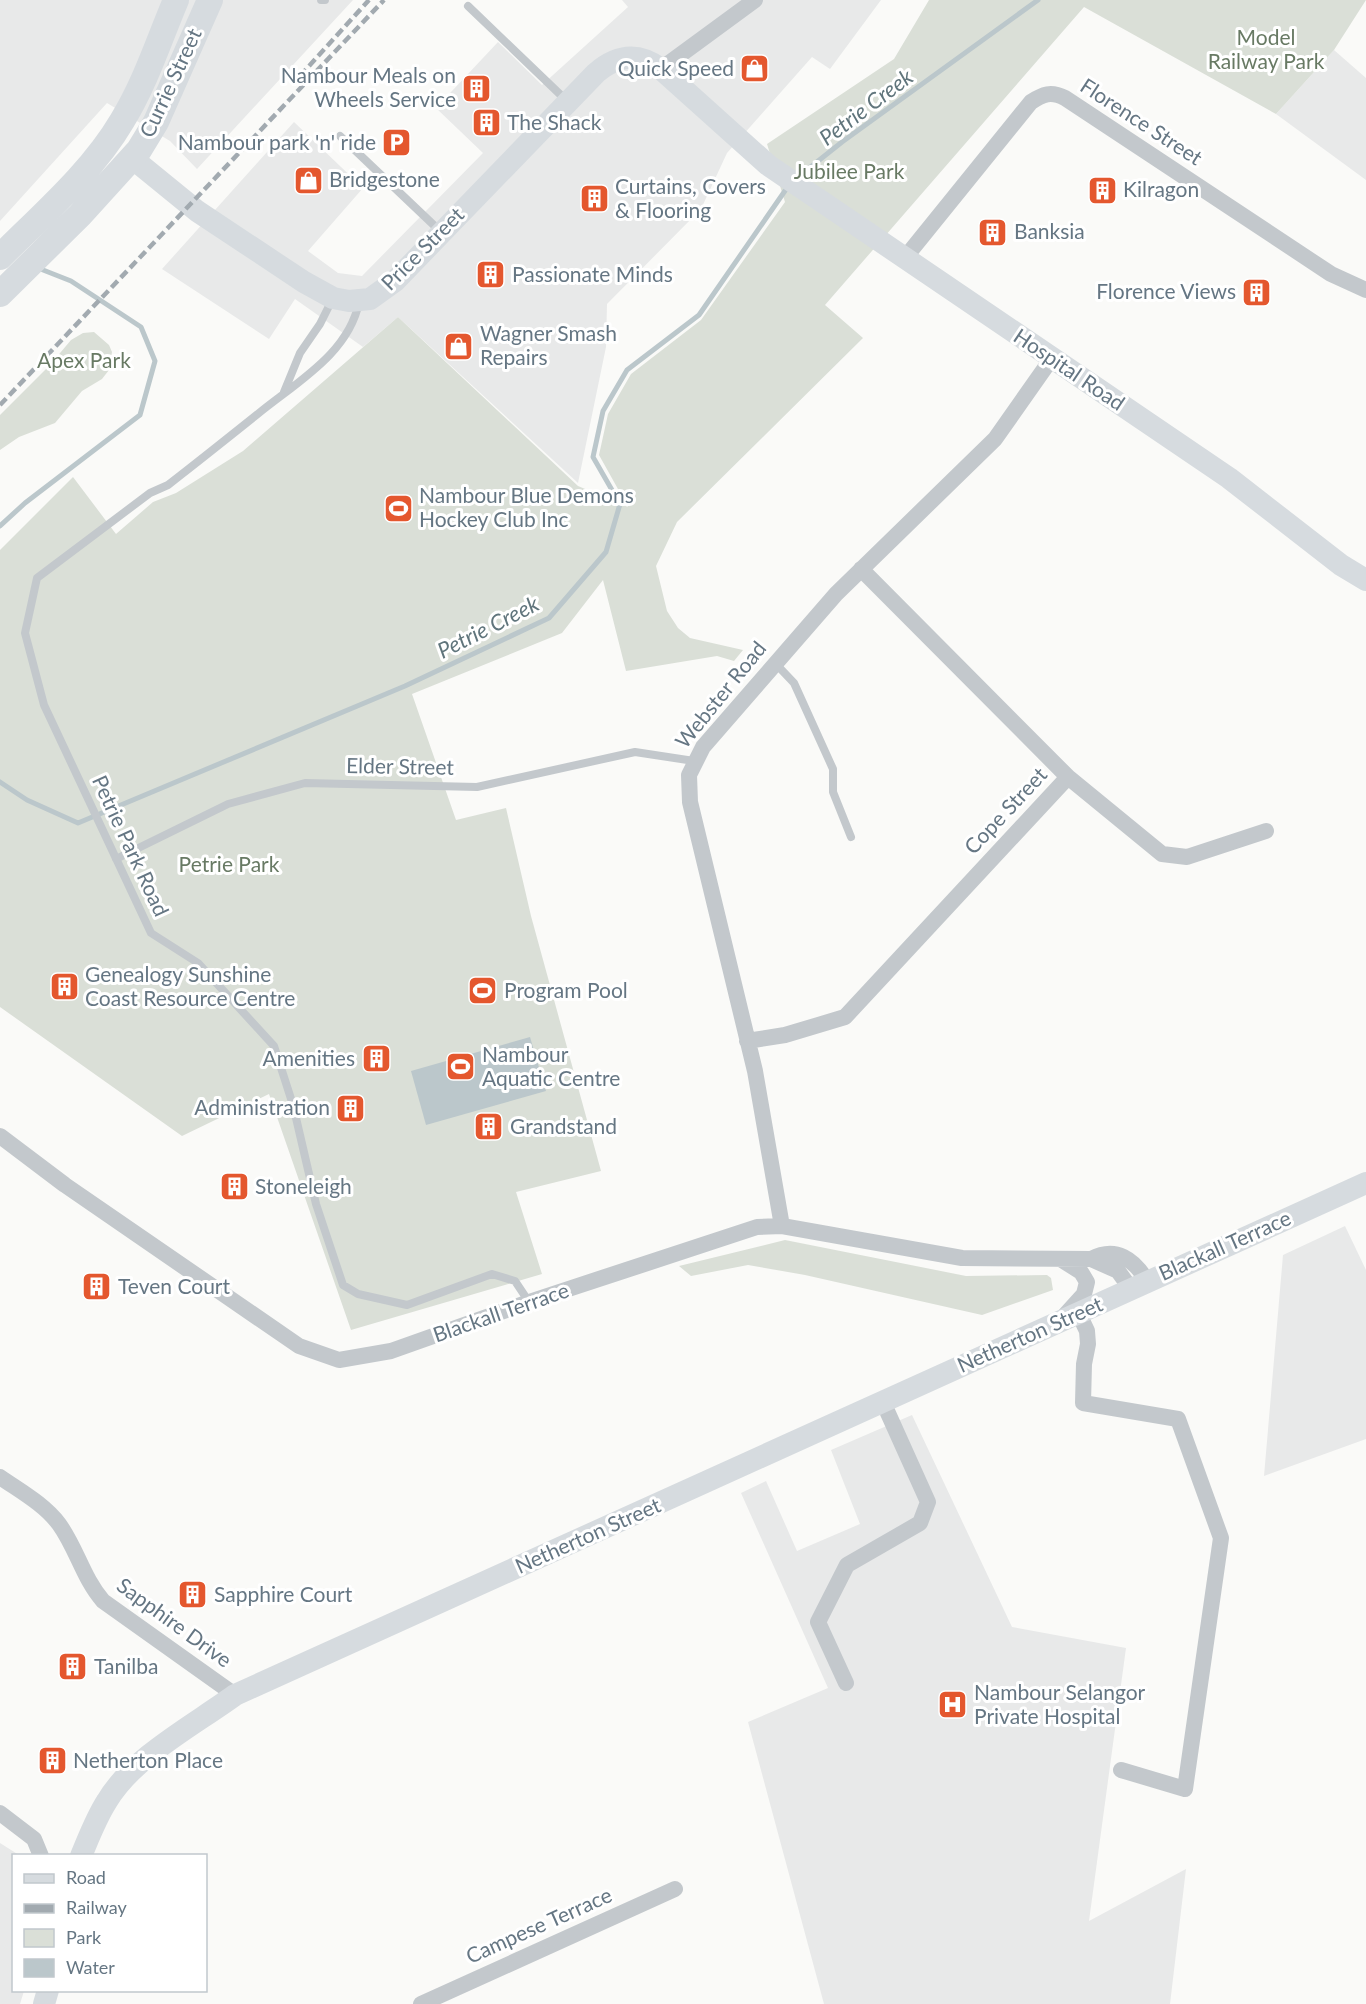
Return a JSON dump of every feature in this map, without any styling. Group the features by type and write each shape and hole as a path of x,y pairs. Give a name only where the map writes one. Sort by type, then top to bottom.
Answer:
{"main road":[{"name":"Currie Street","path":"0,257 109,142 129,108 176,0"},
{"name":"Currie Street","path":"0,294 80,215 132,158 156,122 210,0"},
{"path":"109,142 132,158"}],"street":[{"path":"661,69 755,0"},
{"name":"Price Street","path":"132,158 197,211 304,282 333,298 359,301 370,299 388,287 596,73 620,58 646,59 661,69 768,165"},
{"name":"Florence Street","path":"904,259 1031,102 1042,94 1052,93 1065,98 1331,273 1366,290"},
{"name":"Hospital Road","path":"768,165 1229,478 1341,565 1366,580"},
{"name":"Webster Road","path":"782,1226 747,1041 690,802 689,775 694,761 775,663 861,569 995,439 1052,358"},
{"name":"Cope Street","path":"747,1041 785,1035 845,1017 1068,777 861,569"},
{"path":"1068,777 1162,854 1186,857 1266,831"},
{"name":"Blackall Terrace","path":"0,1136 65,1185 299,1346 339,1360 391,1351 529,1302 757,1227 782,1226 947,1256 1091,1259 1139,1285 1366,1183"},
{"path":"1056,1324 1079,1301 1087,1287 1086,1278 1081,1272 1061,1260"},
{"name":"Netherton Street","path":"82,1854 107,1800 125,1777 146,1759 235,1695 1139,1285"},
{"path":"1079,1314 1087,1331 1088,1344 1084,1364 1083,1403 1178,1419 1221,1538 1185,1789 1121,1770"},
{"path":"846,1683 818,1622 847,1565 920,1523 928,1502 883,1402"},
{"name":"Sapphire Drive","path":"0,1477 41,1506 58,1523 74,1548 90,1585 103,1601 235,1695"},
{"path":"0,1813 34,1839 40,1854"},
{"name":"Campese Terrace","path":"422,2004 675,1889"}],"lane":[{"path":"468,6 568,102"},
{"path":"340,136 441,233"},
{"name":"Petrie Park Road","path":"284,392 300,353 320,324 333,298"},
{"name":"Petrie Park Road","path":"359,301 355,318 335,348 309,376 284,392 168,485 150,493 37,578 25,633 44,705 151,933 198,963 274,1046 293,1105 316,1204 343,1285 358,1294 407,1305 492,1274 515,1281 529,1302"},
{"path":"775,663 794,683 833,769 833,792 850,837"},
{"name":"Elder Street","path":"116,859 228,804 305,783 477,787 635,752 694,761"}],"shaded area":[{"path":"0,0 353,0 197,169 170,141 107,103 0,221"},
{"path":"622,0 881,0 830,69 812,57 727,153 701,209 607,304 606,347 578,483 398,317 363,347 295,299 269,339 162,269 294,122 363,188 308,251 338,273 362,276 483,153 436,108 498,42 542,85 628,7"},
{"path":"1334,50 1366,78 1366,180 1276,114"},
{"path":"1345,1226 1366,1270 1366,1439 1264,1476 1283,1255"},
{"name":"Nambour Selangor Private Hospital","path":"912,1415 1012,1627 1126,1648 1089,1921 1186,1869 1170,2004 824,2004 748,1722 828,1688 741,1493 766,1481 797,1551 860,1524 831,1450"},
{"path":"0,1843 17,1854 12,1854 12,1992 24,1992 20,2004 0,2004"}],"green space":[{"name":"Petrie Park","path":"929,0 1366,0 1334,50 1276,114 1084,7 825,305 863,338 677,522 656,566 667,611 678,628 690,638 743,650 734,661 717,656 626,671 603,580 562,633 412,694 456,820 506,808 531,916 601,1171 516,1192 542,1274 351,1330 269,1094 182,1136 0,1007 0,550 73,477 116,534 153,502 176,493 243,451 398,317 578,486 628,507 599,455 608,414 631,374 701,320 785,202 767,144 894,59"},
{"name":"Apex Park","path":"94,332 109,345 112,352 109,370 102,379 82,391 55,423 19,437 0,450 0,415 50,365 71,340 83,333"},
{"path":"785,1240 966,1276 1047,1275 1051,1278 1053,1290 982,1315 805,1275 748,1265 691,1276 679,1266"}],"water":[{"path":"530,1037 546,1091 426,1125 411,1071"}],"waterway":[{"name":"Petrie Creek","path":"798,177 842,142 1038,0"},
{"name":"Petrie Creek","path":"0,782 27,800 78,823 405,686 549,618 606,552 620,504 593,457 603,411 627,370 699,315 789,185"},
{"name":"Petrie Creek","path":"0,526 25,503 140,415 155,361 141,327 71,281 38,268"}],"railway":[{"path":"300,76 369,0"},
{"path":"0,405 384,0"}],"place":[{"name":"Quick Speed","path":"755,69"},
{"name":"Nambour Meals on Wheels Service","path":"477,88"},
{"name":"The Shack","path":"486,123"},
{"name":"Nambour park 'n' ride","path":"397,143"},
{"name":"Bridgestone","path":"308,180"},
{"name":"Kilragon","path":"1102,190"},
{"name":"Curtains, Covers & Flooring","path":"594,199"},
{"name":"Banksia","path":"993,232"},
{"name":"Passionate Minds","path":"491,275"},
{"name":"Florence Views","path":"1257,292"},
{"name":"Wagner Smash Repairs","path":"459,346"},
{"name":"Nambour Blue Demons Hockey Club Inc","path":"398,508"},
{"name":"Genealogy Sunshine Coast Resource Centre","path":"64,987"},
{"name":"Program Pool","path":"483,991"},
{"name":"Amenities","path":"376,1059"},
{"name":"Nambour Aquatic Centre","path":"461,1067"},
{"name":"Administration","path":"351,1108"},
{"name":"Grandstand","path":"489,1127"},
{"name":"Stoneleigh","path":"234,1187"},
{"name":"Teven Court","path":"97,1287"},
{"name":"Sapphire Court","path":"193,1595"},
{"name":"Tanilba","path":"73,1667"},
{"name":"Nambour Selangor Private Hospital","path":"953,1705"},
{"name":"Netherton Place","path":"52,1761"}],"park label":[{"name":"Model Railway Park","path":"1266,50"},
{"name":"Jubilee Park","path":"849,172"}]}
